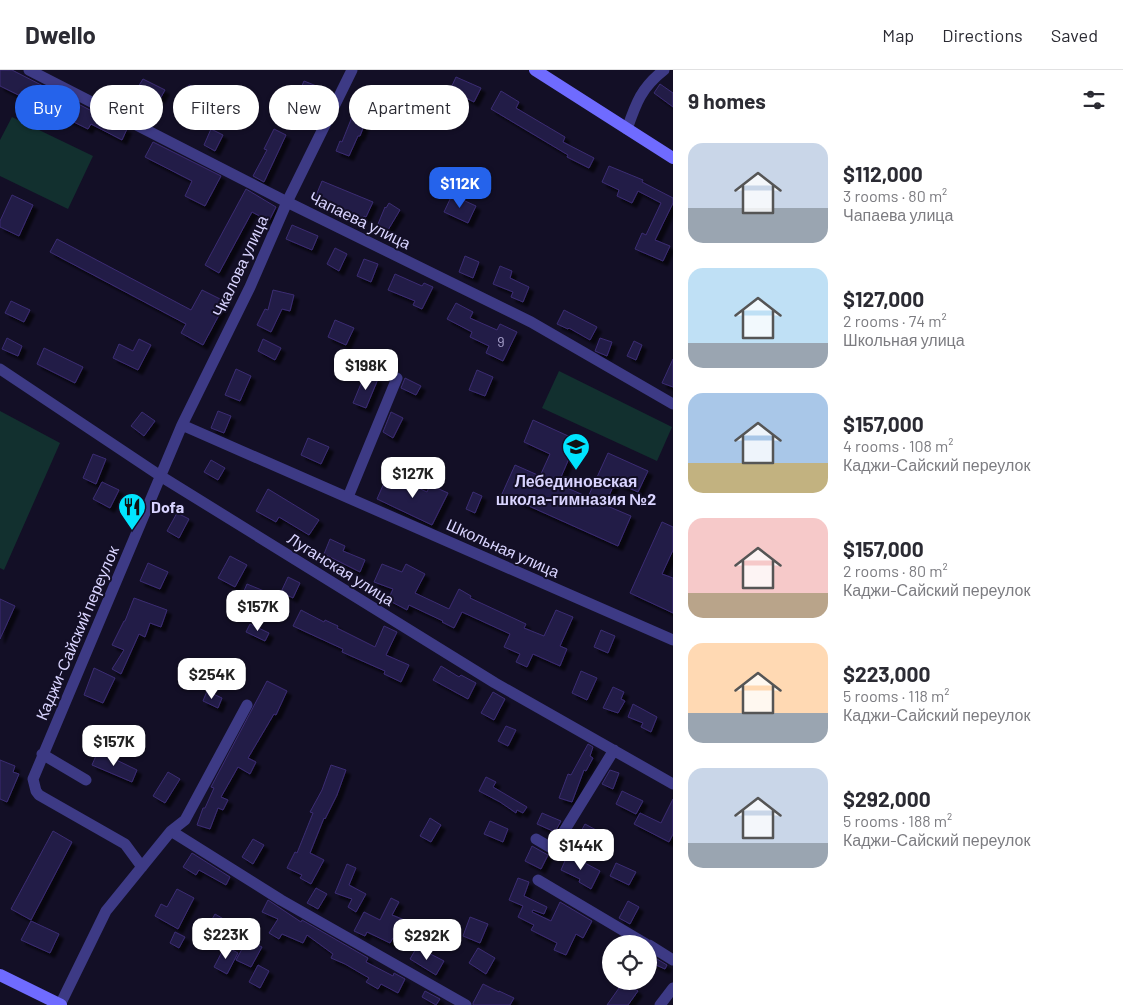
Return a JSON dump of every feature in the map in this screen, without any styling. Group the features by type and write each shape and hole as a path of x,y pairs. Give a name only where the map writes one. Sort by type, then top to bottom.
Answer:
{"main road":[{"path":"535,70 673,158"},
{"path":"0,976 61,1005"}],"street":[{"name":"Чапаева улица","path":"29,70 287,202 532,322 673,404"},
{"name":"Чкалова улица","path":"162,477 182,426 250,287 287,202 352,70"},
{"path":"627,129 643,90 653,78 664,70"},
{"name":"Луганская улица","path":"0,369 162,477 495,683 673,784"},
{"path":"348,498 397,378"},
{"name":"Школьная улица","path":"182,426 673,640"},
{"name":"Каджи-Сайский переулок","path":"142,867 126,844 39,795 33,779 42,754 162,477"},
{"path":"61,1005 106,910 171,831 185,820 247,705"},
{"path":"536,839 553,849 614,750"},
{"path":"42,754 86,780"},
{"path":"171,831 281,900 466,1005"},
{"path":"538,880 632,935"},
{"path":"657,950 673,960"},
{"path":"660,1005 673,988"}],"green space":[{"path":"12,117 15,118 15,130 39,130 93,156 68,209 0,176 0,140"},
{"path":"559,371 672,427 657,461 542,408"},
{"path":"0,411 60,443 4,570 0,568"}],"building":[{"path":"0,70 12,70 41,85 15,85 15,93 0,86"},
{"path":"456,77 481,88 474,102 469,100 469,85 452,85"},
{"path":"143,79 155,85 139,85"},
{"path":"304,81 314,85 302,85"},
{"path":"660,84 673,93 673,107 654,93"},
{"path":"501,91 519,102 516,108 565,137 563,142 594,158 589,168 567,157 568,155 491,109"},
{"path":"80,105 90,110 90,126 88,129 80,125"},
{"path":"349,124 349,130 362,130 349,156 336,151 340,141 342,142"},
{"path":"103,130 127,130 122,140"},
{"path":"211,130 223,135 215,151 204,145"},
{"path":"274,130 286,135 264,182 253,176 267,150 264,149"},
{"path":"153,142 221,176 205,206 185,196 192,181 145,157"},
{"path":"609,166 643,180 642,182 673,198 673,203 655,240 670,246 663,261 635,249 642,233 646,235 661,203 638,191 632,203 617,196 619,190 602,182"},
{"path":"322,181 373,202 366,217 364,216 363,219 315,198"},
{"path":"246,189 276,207 269,221 252,212 219,273 205,265"},
{"path":"12,195 33,205 19,236 0,227 0,221"},
{"path":"452,195 476,206 468,223 444,212"},
{"path":"389,203 400,210 388,230 378,224 385,207"},
{"path":"292,225 318,236 312,250 286,239"},
{"path":"57,239 191,310 202,290 226,302 203,345 181,333 186,324 50,252"},
{"path":"335,248 347,254 339,271 327,264"},
{"path":"465,256 479,262 473,278 459,272"},
{"path":"364,259 378,264 371,282 357,276"},
{"path":"500,266 512,271 510,278 529,287 523,302 511,297 513,292 493,284"},
{"path":"395,274 422,286 424,283 433,287 422,309 413,305 415,301 388,290"},
{"path":"273,290 294,295 290,311 282,309 271,332 257,325 265,309 268,310"},
{"path":"11,301 30,310 24,322 5,313"},
{"path":"456,303 473,312 470,318 497,330 500,324 517,332 503,361 486,353 489,346 470,337 472,332 447,319"},
{"path":"564,310 597,327 590,340 569,328 557,324"},
{"path":"335,320 354,328 346,345 328,337"},
{"path":"7,338 22,346 18,356 2,349"},
{"path":"600,338 612,342 607,356 595,351"},
{"path":"139,339 151,345 138,370 113,358 119,344 133,351"},
{"path":"263,339 281,348 275,360 258,351"},
{"path":"634,341 642,345 636,360 627,356"},
{"path":"44,348 83,367 75,383 37,364"},
{"path":"673,359 673,387 662,383"},
{"path":"236,369 251,376 240,401 225,395"},
{"path":"477,370 493,377 485,396 469,390"},
{"path":"365,374 378,379 366,408 353,403"},
{"path":"405,378 421,386 416,395 401,388"},
{"path":"218,411 231,416 224,433 211,428"},
{"path":"142,412 155,421 144,436 131,426"},
{"path":"391,412 403,418 393,438 383,432"},
{"path":"533,420 577,440 558,484 588,497 608,453 648,471 638,492 615,482 605,505 631,516 618,546 502,494 515,465 540,476 550,454 524,442"},
{"path":"308,438 329,447 321,464 301,455"},
{"path":"93,454 106,459 96,484 83,478"},
{"path":"211,460 225,468 218,480 204,472"},
{"path":"388,474 427,492 430,485 448,493 432,525 377,499"},
{"path":"102,482 119,490 110,508 93,499"},
{"path":"268,489 319,520 309,535 279,517 276,522 256,511"},
{"path":"473,492 482,496 475,513 466,509"},
{"path":"177,513 189,519 179,538 167,531"},
{"path":"662,522 673,527 673,550 662,574 673,578 673,613 630,593"},
{"path":"330,539 345,546 343,551 365,560 360,572 324,554"},
{"path":"230,556 247,565 235,587 218,578"},
{"path":"148,563 168,572 160,589 140,581"},
{"path":"382,564 402,572 406,564 425,574 415,593 449,609 459,589 471,596 470,598 526,624 524,628 544,636 556,610 573,617 560,646 567,649 560,666 533,654 527,667 516,662 520,654 504,647 510,634 462,612 454,628 409,605 407,610 388,600 393,589 374,582"},
{"path":"288,577 300,583 293,598 281,592"},
{"path":"247,584 264,591 257,607 240,600"},
{"path":"134,598 167,610 161,627 150,623 145,637 139,634 121,674 112,669 124,650 112,645 125,621"},
{"path":"0,599 15,606 0,639"},
{"path":"301,610 324,622 325,620 338,626 337,628 375,647 384,626 397,632 386,655 409,665 401,682 384,674 385,671 342,652 343,649 293,626"},
{"path":"250,624 269,633 265,641 246,632"},
{"path":"601,630 615,636 608,653 594,647"},
{"path":"441,666 459,677 461,675 476,683 468,699 433,680"},
{"path":"94,668 115,678 103,703 84,695"},
{"path":"581,671 597,678 587,700 572,693"},
{"path":"267,681 287,691 276,715 274,714 248,758 256,762 250,774 238,767 221,797 228,800 223,810 218,808 210,829 197,825 203,808 205,808 214,788 211,787"},
{"path":"613,687 624,692 621,699 625,701 618,713 603,708"},
{"path":"207,691 222,698 218,708 203,701"},
{"path":"493,692 505,699 494,720 481,713"},
{"path":"633,704 657,717 651,732 641,727 643,723 628,717"},
{"path":"506,726 516,730 508,746 498,741"},
{"path":"588,744 593,747 590,756 593,758 586,771 584,770 572,802 559,798 568,774 571,775"},
{"path":"98,751 137,770 132,782 92,765"},
{"path":"0,760 15,766 13,772 19,774 7,802 0,799"},
{"path":"331,765 346,770 337,795 324,818 310,853 324,860 311,884 300,878 302,875 287,868 295,852 297,853 313,813 310,812 322,790"},
{"path":"610,770 619,773 613,789 602,784"},
{"path":"168,772 180,779 165,803 153,796"},
{"path":"486,777 496,782 493,787 527,807 523,813 517,810 516,813 479,791"},
{"path":"622,791 643,801 636,814 616,804"},
{"path":"673,799 673,834 669,842 634,824 640,813 661,823"},
{"path":"542,813 561,821 555,832 537,824"},
{"path":"430,818 441,825 431,842 420,836"},
{"path":"490,821 508,829 503,842 484,834"},
{"path":"585,824 598,831 592,842 579,835"},
{"path":"53,831 72,842 31,920 11,909"},
{"path":"253,839 264,845 253,864 242,857"},
{"path":"532,846 548,855 541,869 525,861"},
{"path":"192,853 230,877 226,885 199,870 196,875 183,867"},
{"path":"568,854 600,871 591,889 579,882 580,879 561,870"},
{"path":"616,863 636,872 629,885 610,876"},
{"path":"347,864 356,868 349,885 366,894 356,912 348,907 352,899 335,893"},
{"path":"518,878 529,882 524,896 547,907 544,914 533,910 532,912 551,921 560,902 592,921 583,938 576,934 566,955 554,950 557,943 531,930 534,925 518,917 523,906 509,900"},
{"path":"316,888 327,894 318,909 307,903"},
{"path":"177,889 194,898 178,929 155,916 161,904 167,907"},
{"path":"391,898 399,902 392,915 417,925 409,945 393,938 390,943 367,932 365,936 354,931 364,912 380,920"},
{"path":"268,900 301,922 302,920 368,958 366,962 393,976 394,973 405,979 398,993 381,984 378,989 366,982 369,978 331,958 333,954 307,935 303,943 282,934 279,939 269,933 278,919 262,912"},
{"path":"628,901 639,907 630,924 619,918"},
{"path":"215,914 227,921 218,936 206,930"},
{"path":"470,917 488,924 480,943 463,936"},
{"path":"31,921 59,934 50,953 21,940"},
{"path":"175,932 185,937 179,948 170,943"},
{"path":"247,940 262,947 251,967 236,960"},
{"path":"225,946 238,953 227,974 214,967"},
{"path":"417,947 444,961 436,975 410,959"},
{"path":"478,948 495,958 486,974 469,963"},
{"path":"657,959 667,965 665,969 657,966"},
{"path":"258,965 269,971 260,988 249,982"},
{"path":"483,984 514,998 510,1005 473,1005"},
{"path":"618,990 638,991 628,1005 607,1005"},
{"path":"425,991 440,999 436,1005 422,997"}],"place":[{"name":"Лебединовская школа-гимназия №2","path":"576,471"},
{"name":"Dofa","path":"132,531"}]}
